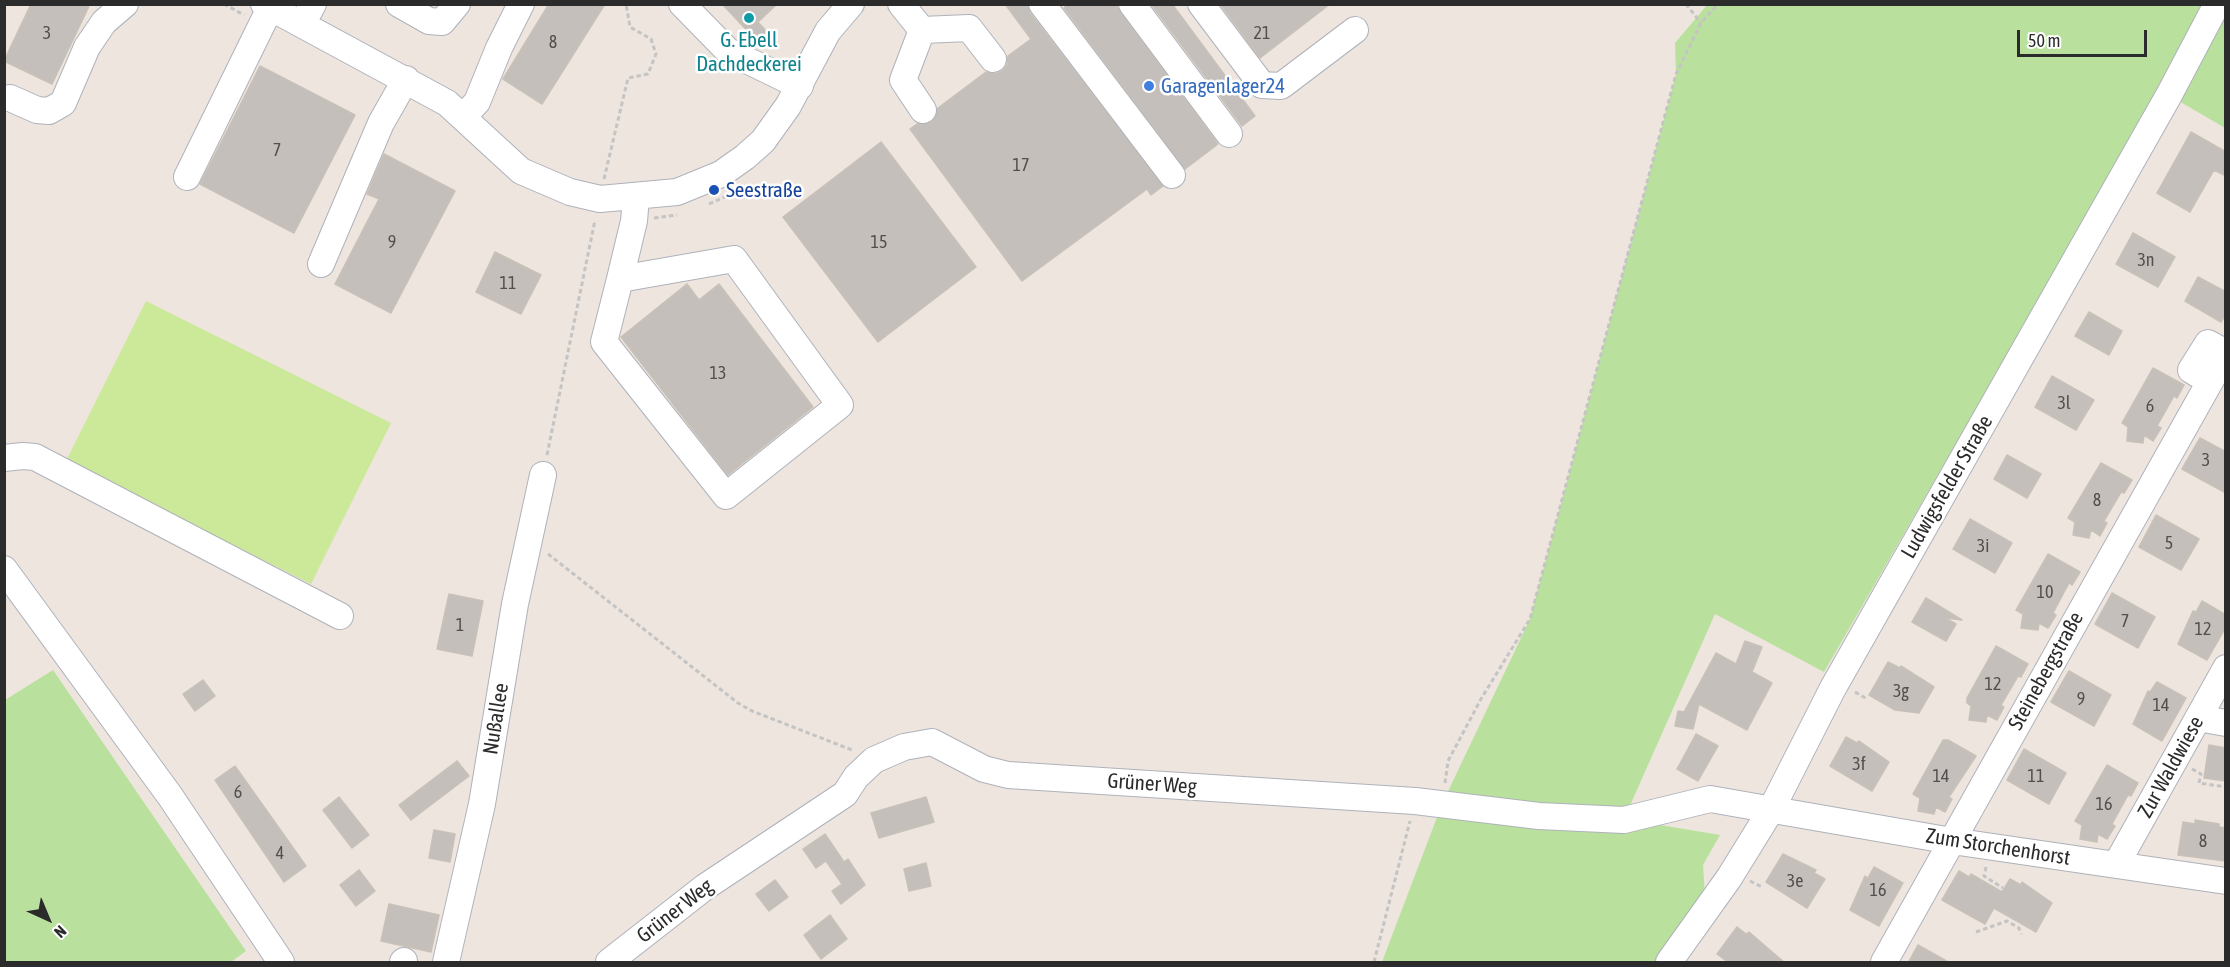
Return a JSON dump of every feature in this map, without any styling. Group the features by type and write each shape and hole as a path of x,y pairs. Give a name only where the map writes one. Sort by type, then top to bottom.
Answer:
{"street":[{"path":"10,98 37,110 49,111 63,103 87,47 104,22 124,4"},
{"path":"399,4 429,21 442,22 457,4"},
{"path":"463,117 477,102 499,48 521,4"},
{"path":"682,4 728,51 800,86"},
{"path":"635,209 720,174 763,141 800,86 828,31 851,4"},
{"path":"901,4 922,30"},
{"path":"1132,4 1229,134"},
{"path":"1201,4 1262,85 1281,86 1354,30"},
{"name":"Ludwigsfelder Straße","path":"1669,963 1729,878 1771,810 1833,688 2164,105 2217,4"},
{"path":"1047,6 1172,175"},
{"path":"187,177 266,12 308,14 406,79 447,103 521,171 562,189 603,184 635,209"},
{"path":"922,30 969,28 993,59"},
{"path":"922,30 903,80 924,110"},
{"path":"321,264 381,123 406,79"},
{"path":"620,279 734,259 840,405 726,496 604,342 635,209"},
{"name":"Steinebergstraße","path":"1884,963 2209,381"},
{"path":"4,458 35,457 340,616"},
{"name":"Nußallee","path":"446,963 482,804 514,604 543,475"},
{"path":"4,569 170,796 281,963"},
{"name":"Zur Waldwiese","path":"2116,865 2226,668"},
{"path":"2198,718 2226,723"},
{"name":"Grüner Weg","path":"609,963 705,887 845,794 856,777 881,757 904,747 932,742 984,769 1008,775 1415,801 1539,816 1624,820 1710,799 1771,810"},
{"name":"Zum Storchenhorst","path":"1771,810 1953,841 2226,881"}],"path":[{"path":"224,4 266,12"},
{"path":"603,184 628,78 648,74 656,54 651,39 630,27 626,4"},
{"path":"1686,4 1701,23"},
{"path":"1442,804 1448,762 1481,699 1530,619 1676,74 1701,23 1718,4"},
{"path":"702,206 721,200 730,193"},
{"path":"543,475 595,219 623,222 635,209 683,213"},
{"path":"530,536 541,549 738,703 752,711 861,755 881,757"},
{"path":"1854,692 1867,699"},
{"path":"2176,758 2200,774 2199,783 2226,787"},
{"path":"1374,963 1415,801"},
{"path":"1749,880 1762,887"},
{"path":"1976,932 2007,921 2019,928 2021,934"}],"green space":[{"path":"1707,5 2225,5 2225,128 2160,90 1824,672 1715,614 1624,819 1720,835 1703,865 1705,896 1660,962 1382,962 1442,804 1530,619 1676,74 1675,43"},
{"path":"146,301 391,423 311,584 66,461"},
{"path":"53,670 246,951 231,962 5,962 5,700"}],"building":[{"path":"31,4 90,4 52,84 4,61"},
{"path":"549,4 605,4 542,104 503,79"},
{"name":"G. Ebell Dachdeckerei","path":"722,4 777,4 758,22 767,32 757,41"},
{"path":"1005,4 1027,4 1030,13 1163,186 1151,195 1147,189 1022,281 910,129 917,124 932,122 938,108 986,72 994,74 1002,71 1007,65 1008,56 1031,39"},
{"path":"1068,4 1115,4 1218,144 1185,169 1064,8"},
{"path":"1151,4 1172,4 1255,116 1242,126"},
{"path":"1220,4 1330,4 1260,58"},
{"path":"260,66 355,115 294,233 200,184"},
{"path":"2191,132 2226,152 2226,176 2214,170 2190,212 2157,193"},
{"path":"881,142 976,267 878,342 783,217"},
{"path":"384,154 455,191 391,313 335,284 379,199 367,194"},
{"path":"2133,233 2175,257 2158,287 2116,264"},
{"path":"495,252 541,275 521,314 476,292"},
{"path":"2198,277 2226,292 2226,314 2221,322 2185,301"},
{"path":"687,284 699,300 719,284 813,407 728,475 621,337"},
{"path":"2089,312 2122,331 2109,355 2075,336"},
{"path":"2153,368 2184,385 2177,398 2174,396 2157,426 2161,428 2153,441 2144,435 2143,443 2127,441 2128,427 2122,423"},
{"path":"2052,376 2094,400 2076,430 2035,407"},
{"path":"2200,438 2226,452 2226,493 2182,469"},
{"path":"2007,455 2041,474 2027,498 1994,479"},
{"path":"2101,463 2132,480 2124,493 2121,492 2104,521 2107,523 2100,536 2091,530 2089,538 2073,535 2075,522 2068,518"},
{"path":"2156,515 2199,539 2181,570 2139,547"},
{"path":"1970,519 2012,543 1995,573 1953,549"},
{"path":"2048,554 2080,572 2072,585 2069,583 2053,613 2056,615 2048,628 2039,623 2038,630 2021,628 2023,614 2016,610"},
{"path":"2112,593 2155,617 2138,648 2095,624"},
{"path":"449,594 483,601 472,656 437,649"},
{"path":"1926,598 1962,620 1945,618 1956,624 1946,641 1912,622"},
{"path":"2202,601 2226,615 2226,627 2207,660 2178,644 2193,611 2196,612"},
{"path":"1745,641 1762,647 1752,672 1772,683 1747,730 1699,704 1693,729 1675,726 1678,711 1684,712 1716,653 1736,664"},
{"path":"1996,646 2028,664 2001,705 2004,707 1997,720 1987,715 1986,722 1969,720 1971,706 1967,703 1967,698"},
{"path":"1888,662 1900,668 1901,666 1934,687 1919,713 1895,710 1869,695"},
{"path":"2069,671 2111,695 2094,726 2051,702"},
{"path":"203,680 215,696 195,711 183,694"},
{"path":"2157,682 2186,698 2162,741 2133,724 2148,691 2150,692"},
{"path":"1696,734 1718,746 1698,781 1677,769"},
{"path":"1846,737 1857,743 1859,741 1889,762 1872,791 1830,766"},
{"path":"1943,740 1948,740 1976,756 1949,797 1952,799 1945,812 1936,807 1934,814 1918,811 1920,798 1913,794"},
{"path":"2209,745 2226,748 2226,781 2204,778"},
{"path":"2024,749 2066,773 2049,804 2007,780"},
{"path":"457,761 469,776 411,820 399,805"},
{"path":"2107,765 2138,783 2131,796 2128,795 2112,824 2115,826 2107,839 2098,834 2097,842 2080,839 2082,825 2075,821"},
{"path":"235,766 306,866 284,882 215,780"},
{"path":"339,797 369,835 352,848 323,810"},
{"path":"926,797 934,822 879,838 871,813"},
{"path":"2195,820 2219,824 2219,827 2226,828 2226,861 2178,855 2183,822 2195,824"},
{"path":"434,830 455,834 450,862 429,858"},
{"path":"825,834 844,862 848,859 865,885 841,904 832,891 842,884 826,861 816,868 803,849"},
{"path":"1783,854 1816,870 1814,873 1825,879 1807,908 1766,882"},
{"path":"926,863 931,886 909,891 904,869"},
{"path":"1874,867 1903,883 1879,926 1850,910 1865,876 1868,878"},
{"path":"359,870 375,891 356,906 340,885"},
{"path":"1959,871 1969,877 1971,874 2002,892 2010,879 2021,885 2022,882 2052,903 2036,932 1994,908 1985,924 1942,900"},
{"path":"775,880 788,897 769,911 756,894"},
{"path":"389,904 439,915 431,952 381,941"},
{"path":"830,915 847,939 821,959 804,935"},
{"path":"1737,927 1746,934 1749,932 1785,963 1729,963 1717,954"},
{"path":"1918,945 1950,963 1908,963"}],"place":[{"name":"G. Ebell Dachdeckerei","path":"749,18"},
{"name":"Garagenlager24","path":"1149,86"},
{"name":"Seestraße","path":"714,190"}]}
